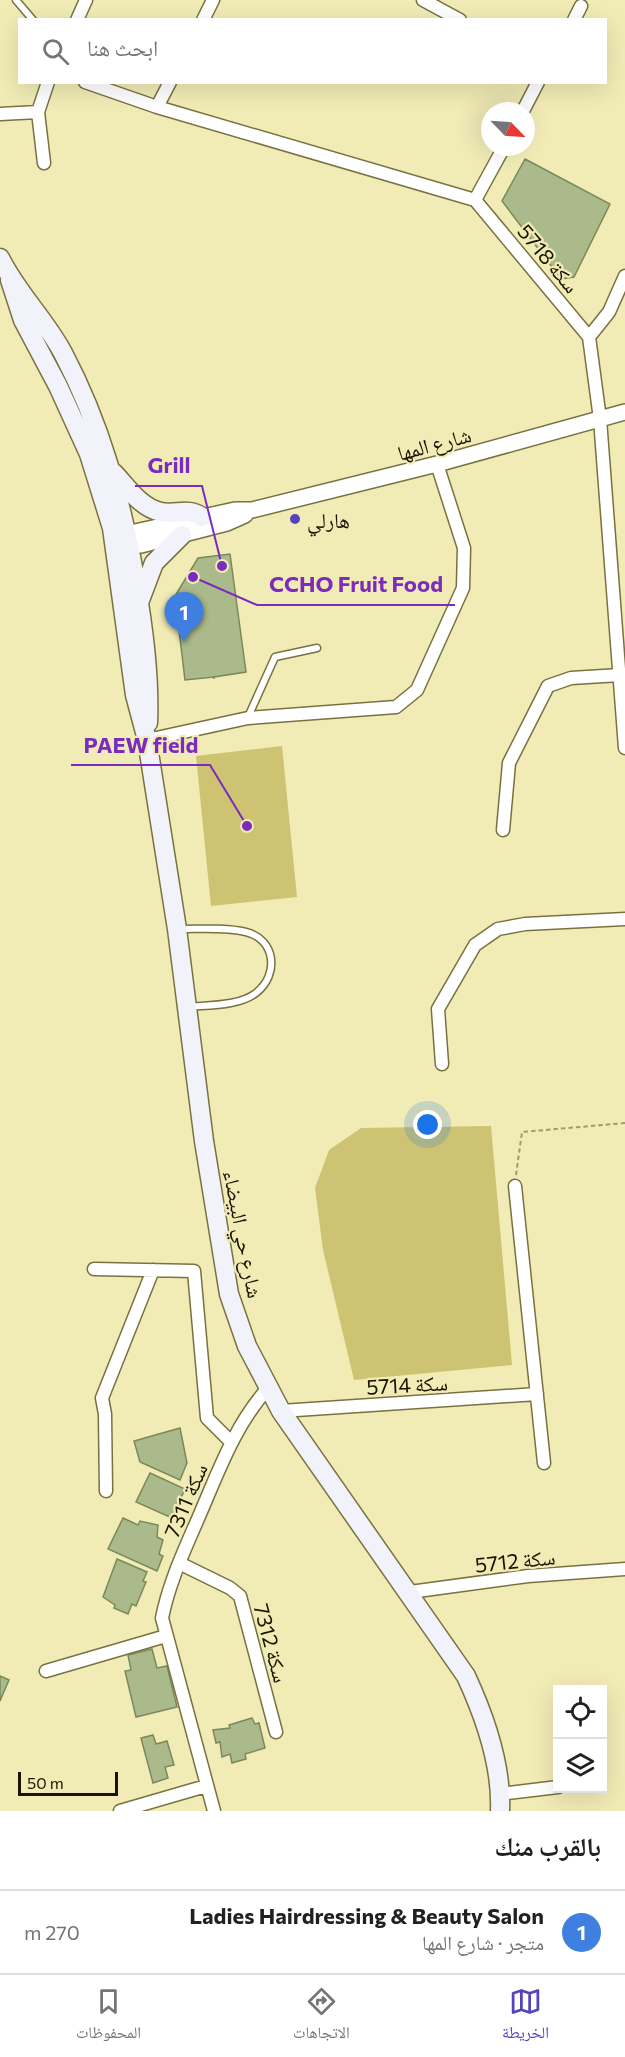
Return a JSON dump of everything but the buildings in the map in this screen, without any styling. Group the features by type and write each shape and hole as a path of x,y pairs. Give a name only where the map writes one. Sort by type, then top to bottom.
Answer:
{"main road":[{"path":"0,258 10,280 22,320 58,386 89,454 121,540 139,602 148,696 147,740"},
{"path":"10,280 41,318 62,351 92,416 111,470 121,540 135,695 147,740"},
{"path":"111,470 150,509 166,513 190,511 202,517"},
{"path":"139,602 153,563 182,535"},
{"name":"شارع حي البيضاء","path":"147,740 177,929 204,1141 229,1294 247,1346 281,1411 410,1592 466,1676 480,1706 490,1737 500,1803"}],"street":[{"path":"78,18 86,0"},
{"path":"204,18 213,0"},
{"path":"423,0 456,18"},
{"path":"575,18 581,6"},
{"path":"44,163 38,133 38,112 47,84"},
{"path":"91,84 157,107 475,200 499,156"},
{"path":"157,107 169,84"},
{"path":"528,102 537,84"},
{"path":"0,114 38,112"},
{"name":"سكة 5718","path":"475,200 589,337"},
{"path":"625,276 609,312 589,337 600,419 625,748"},
{"name":"شارع المها","path":"121,540 141,545 182,535 227,523 252,510 438,464 625,412"},
{"path":"147,740 248,718 396,707 417,690 463,588 464,548 438,464"},
{"name":"شارع المها","path":"121,540 135,532 235,510 252,510"},
{"path":"503,831 509,763 549,686 571,678 620,675"},
{"path":"442,1064 438,1009 475,945 498,929 525,924 625,919"},
{"path":"515,1186 544,1463"},
{"path":"94,1269 194,1271 207,1418 231,1442"},
{"path":"106,1491 105,1414 102,1398 153,1270"},
{"name":"سكة 7311","path":"214,1811 162,1618 168,1590 231,1442 254,1404 268,1389"},
{"name":"سكة 5714","path":"281,1411 537,1394"},
{"name":"سكة 7312","path":"179,1563 230,1588 240,1596 276,1732"},
{"name":"سكة 5712","path":"410,1592 528,1576 625,1569"},
{"path":"46,1671 166,1636"},
{"path":"120,1811 206,1786"},
{"path":"500,1803 553,1788"}],"lane":[{"path":"16,0 31,18"},
{"path":"248,718 275,657 317,648"},
{"path":"177,929 248,932 265,942 272,954 272,963 266,979 256,992 234,1001 187,1007"}],"path":[{"path":"515,1186 522,1132 625,1123"}],"shaded area":[{"path":"282,746 297,897 211,906 196,756"},
{"path":"491,1126 512,1365 354,1380 323,1250 315,1188 329,1150 361,1128"}],"place":[{"name":"هارلي","path":"295,519"},
{"name":"Grill","path":"222,566"},
{"name":"CCHO Fruit Food","path":"193,577"},
{"name":"Ladies Hairdressing & Beauty Salon","path":"184,642"},
{"name":"PAEW field","path":"247,826"}]}
